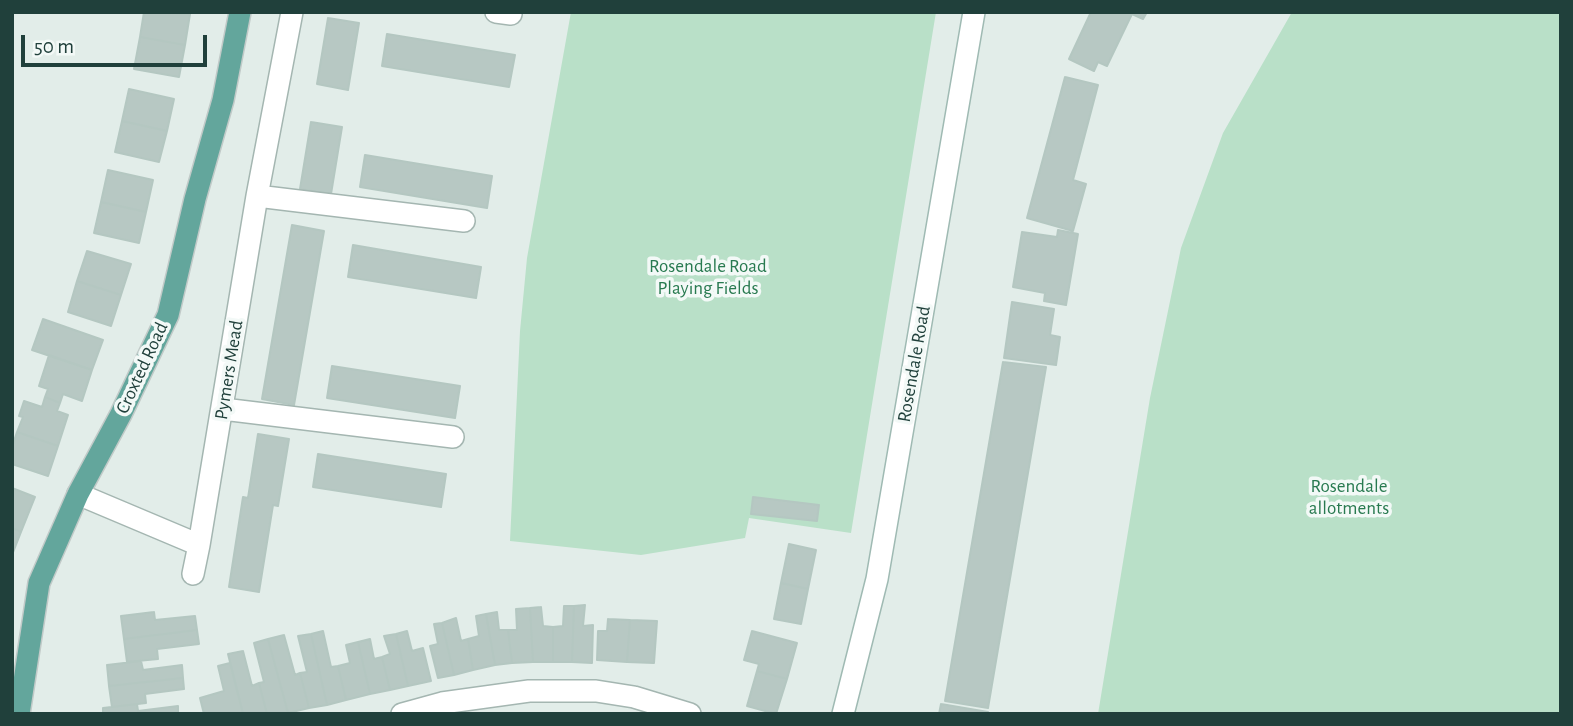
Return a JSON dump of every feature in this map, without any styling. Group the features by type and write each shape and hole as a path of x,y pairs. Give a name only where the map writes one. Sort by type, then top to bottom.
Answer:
{"main road":[{"name":"Croxted Road","path":"19,714 39,583 78,494 121,414 168,315 195,199 223,100 240,12"}],"street":[{"name":"Pymers Mead","path":"193,574 257,196 292,12"},
{"name":"Rosendale Road","path":"843,714 877,579 974,12"},
{"path":"257,196 464,221"},
{"path":"223,409 453,437"},
{"path":"78,494 199,545"},
{"path":"402,714 442,703 529,691 596,691 634,697 690,714"}],"green space":[{"name":"Rosendale Road Playing Fields","path":"571,12 936,12 851,533 749,518 745,538 641,555 510,541 520,331 527,258"},
{"name":"Rosendale allotments","path":"1292,12 1561,12 1561,714 1098,714 1150,398 1181,248 1223,133"}],"building":[{"path":"144,12 190,14 185,45 140,37"},
{"path":"1091,12 1147,12 1143,19 1132,14 1107,66 1098,62 1094,71 1069,59"},
{"path":"328,18 359,23 348,90 317,84"},
{"path":"387,34 515,55 509,87 382,66"},
{"path":"140,37 185,45 179,77 134,69"},
{"path":"1065,77 1098,85 1073,180 1086,184 1073,231 1027,218"},
{"path":"129,89 174,99 167,131 122,121"},
{"path":"122,121 167,131 159,162 115,152"},
{"path":"311,122 342,127 331,194 300,189"},
{"path":"365,155 492,176 487,208 360,187"},
{"path":"108,170 153,180 146,212 101,202"},
{"path":"101,202 146,212 139,243 94,233"},
{"path":"292,225 324,231 294,405 262,399"},
{"path":"1058,230 1078,234 1066,305 1044,301 1045,293 1013,287 1022,232 1057,237"},
{"path":"353,245 481,267 476,298 348,277"},
{"path":"87,251 131,264 121,295 77,281"},
{"path":"77,281 121,295 111,326 68,312"},
{"path":"1012,302 1054,309 1050,335 1060,337 1056,365 1004,358"},
{"path":"43,319 103,340 92,370 32,350"},
{"path":"49,355 92,370 82,401 63,394 60,403 45,397 48,389 39,386"},
{"path":"1003,362 1046,367 988,708 945,701"},
{"path":"332,366 460,386 455,418 327,398"},
{"path":"45,397 60,403 57,411 68,415 58,446 17,432 23,417 19,416 24,401 42,407"},
{"path":"17,432 58,446 48,476 12,464 12,447"},
{"path":"258,434 289,439 278,506 273,505 259,592 229,587 243,497 248,498"},
{"path":"318,454 446,474 441,507 313,487"},
{"path":"12,488 35,497 21,532 12,528"},
{"path":"753,497 819,505 817,521 751,514"},
{"path":"12,528 21,532 12,555"},
{"path":"789,544 816,550 808,589 781,583"},
{"path":"781,583 808,589 801,624 774,619"},
{"path":"585,605 583,626 593,625 592,663 572,662 574,606"},
{"path":"564,606 574,606 572,662 553,662 553,627 563,626"},
{"path":"541,607 543,626 553,627 553,662 533,662 530,608"},
{"path":"530,608 533,662 512,663 508,630 517,630 516,609"},
{"path":"154,612 155,620 195,616 197,630 124,639 121,616"},
{"path":"497,612 499,630 508,630 512,663 495,665 486,614"},
{"path":"486,614 495,665 473,670 468,639 479,636 476,616"},
{"path":"456,618 461,641 468,639 473,670 454,675 442,623"},
{"path":"608,619 630,620 627,662 597,660 598,631 607,631"},
{"path":"630,620 657,621 654,663 627,662"},
{"path":"442,623 454,675 438,678 430,646 438,644 434,624"},
{"path":"197,630 199,644 157,649 158,659 127,662 124,639"},
{"path":"323,631 331,667 338,666 346,700 327,705 311,634"},
{"path":"407,631 412,651 423,648 431,681 408,686 396,634"},
{"path":"752,631 797,643 787,679 757,671 759,664 744,660"},
{"path":"311,634 327,705 309,708 300,673 307,672 298,636"},
{"path":"396,634 408,686 390,690 382,657 390,654 384,636"},
{"path":"284,635 295,675 300,673 309,708 288,713 268,639"},
{"path":"268,639 288,713 267,714 259,683 264,682 254,643"},
{"path":"370,639 374,659 382,657 390,690 370,694 358,642"},
{"path":"358,642 370,694 346,700 338,666 350,663 346,645"},
{"path":"243,651 252,686 259,683 267,714 243,714 228,654"},
{"path":"141,661 143,670 182,665 183,678 109,686 107,665"},
{"path":"230,663 243,714 204,714 200,698 224,691 218,666"},
{"path":"757,671 787,679 776,714 747,706"},
{"path":"183,678 184,689 145,694 146,703 112,707 109,686"},
{"path":"137,704 138,711 178,706 178,714 103,714 103,708"},
{"path":"941,704 988,712 939,714"}]}
